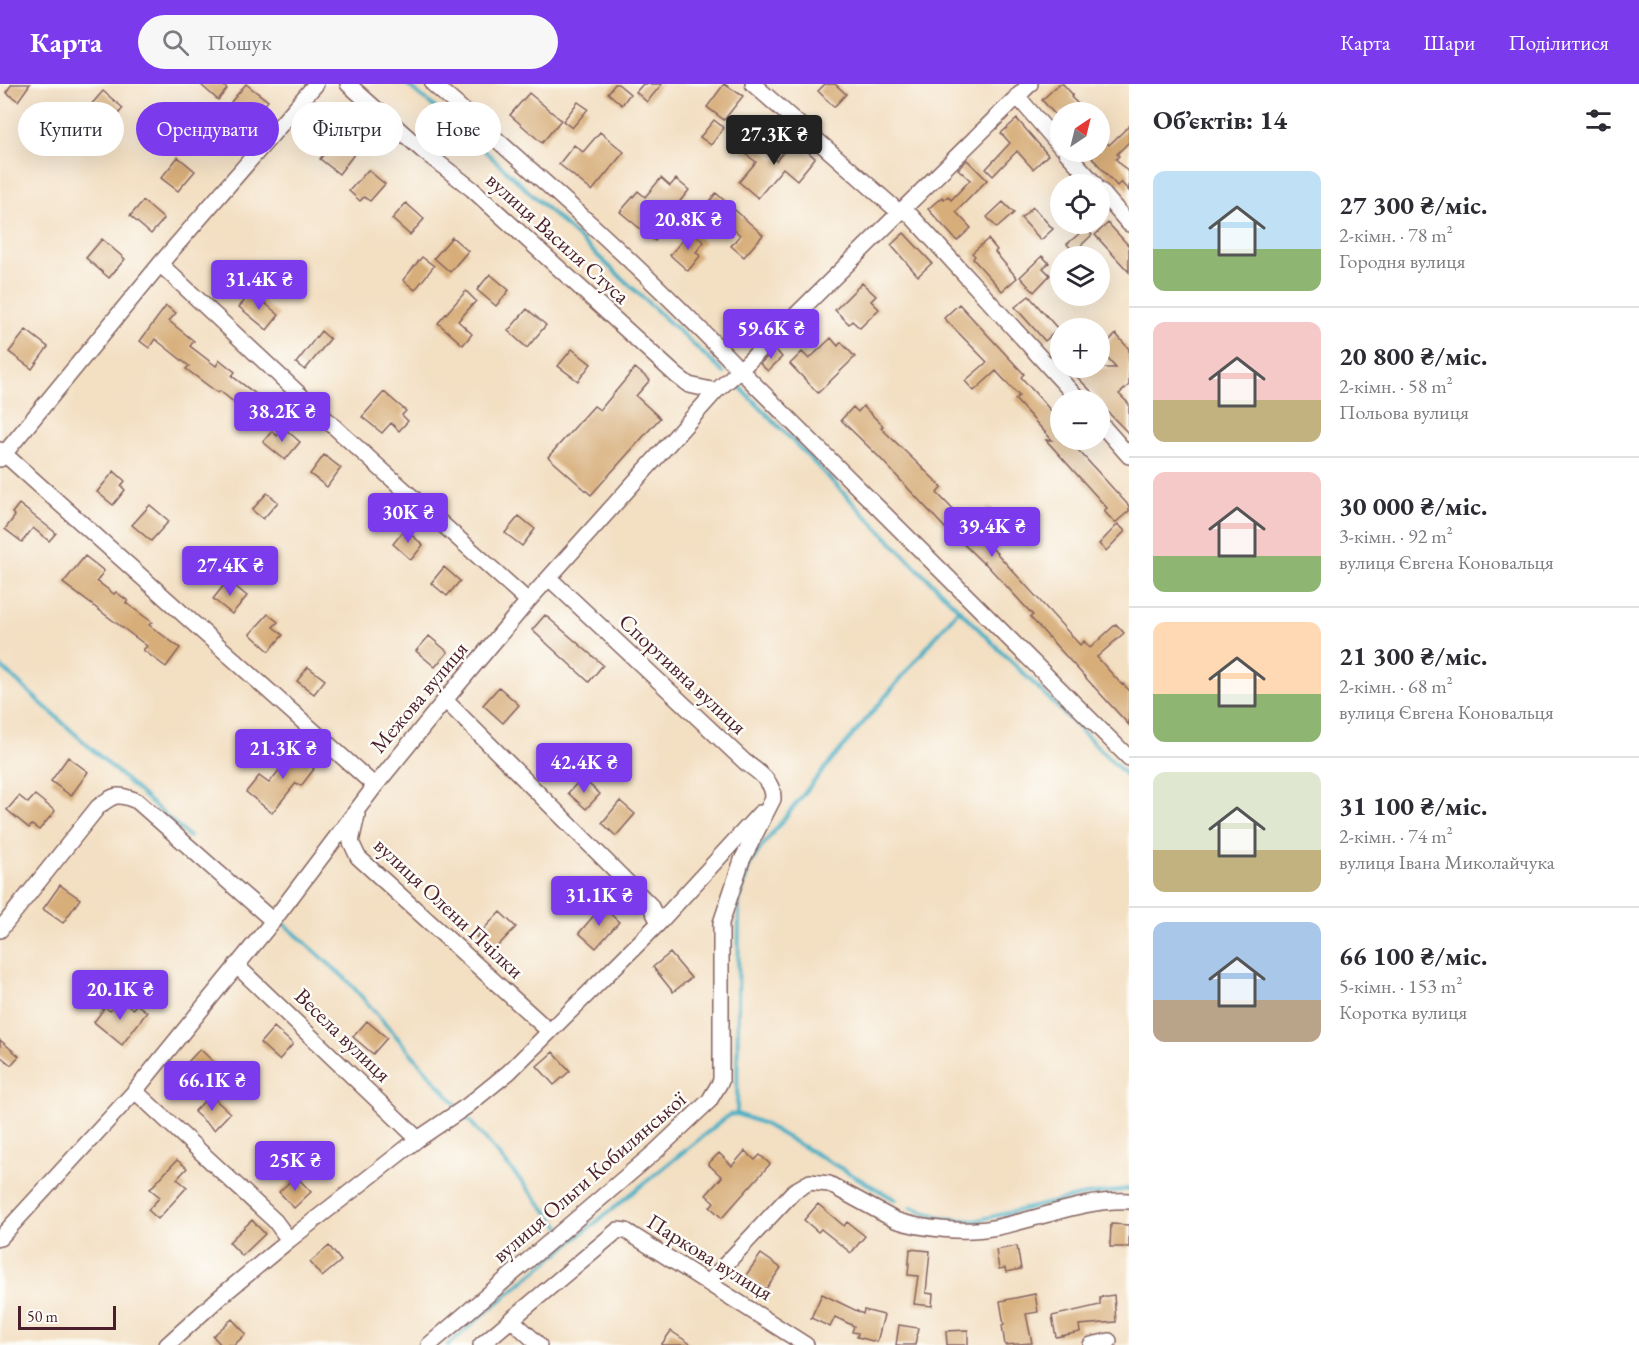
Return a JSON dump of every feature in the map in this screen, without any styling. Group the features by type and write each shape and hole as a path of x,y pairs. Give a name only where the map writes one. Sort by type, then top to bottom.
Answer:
{"street":[{"path":"316,84 160,264 1,454 375,786"},
{"name":"вулиця Василя Стуса","path":"348,84 422,150 472,189 677,376 689,385 716,391"},
{"path":"433,84 576,210 692,319 740,370 1129,758"},
{"path":"753,84 902,210 1070,390"},
{"name":"Межова вулиця","path":"0,1238 135,1091 273,921 361,803 528,601 716,391 1030,84"},
{"path":"1017,96 1050,134"},
{"path":"1075,162 1086,174"},
{"path":"1110,202 1129,224"},
{"path":"160,264 342,434 528,601"},
{"path":"1110,434 1129,456"},
{"name":"Спортивна вулиця","path":"549,578 764,778 773,792 771,803"},
{"path":"445,700 650,905 659,924"},
{"path":"0,930 98,807 111,797 123,795 137,801 273,921"},
{"name":"вулиця Олени Пчілки","path":"361,803 351,842 358,857 549,1031"},
{"path":"176,1342 220,1297 289,1240 418,1139 461,1110 509,1072 659,924 771,803"},
{"name":"вулиця Ольги Кобилянської","path":"429,1345 648,1158 709,1101 721,1081 721,923 742,860 771,803"},
{"name":"Весела вулиця","path":"236,965 418,1139"},
{"path":"135,1091 275,1221 289,1240"},
{"path":"709,1282 794,1191 810,1182 829,1184 906,1224 977,1230 993,1228 1080,1205 1113,1200 1129,1201"},
{"name":"Паркова вулиця","path":"481,1345 618,1230 626,1231 806,1345"},
{"path":"511,1319 539,1345"},
{"path":"1091,1345 1108,1341"}],"building":[{"path":"12,84 30,84 18,101 6,92"},
{"path":"200,84 222,84 227,89 218,100"},
{"path":"246,84 268,101 267,102 231,102"},
{"path":"615,84 630,94 622,105 608,93"},
{"path":"643,84 662,84 647,102 636,92"},
{"path":"724,84 743,96 724,120 707,107"},
{"path":"825,84 835,84 846,94 834,107 818,91"},
{"path":"1059,84 1063,84 1076,102 1050,102 1050,109 1042,100"},
{"path":"103,91 116,102 93,102"},
{"path":"529,93 561,120 542,143 510,115"},
{"path":"578,102 588,109 572,128 563,121"},
{"path":"1017,119 1048,155 1033,169 1017,151 993,176 986,169 1010,143 1001,133"},
{"path":"714,120 724,128 711,145 700,137"},
{"path":"1129,126 1129,142 1117,154 1119,156 1116,159 1129,173 1129,191 1121,182 1117,186 1110,178 1110,174 1106,174 1096,162 1110,162 1110,144"},
{"path":"600,132 624,152 592,191 559,164 574,145 583,152"},
{"path":"751,140 776,161 794,140 815,158 797,180 783,168 758,198 739,182 756,162 742,151"},
{"path":"322,156 353,156 339,174 320,159"},
{"path":"178,157 195,171 178,191 161,178"},
{"path":"967,160 987,180 956,212 971,228 957,241 928,209 942,197 944,199 948,196 951,200 970,180 958,169"},
{"path":"368,170 385,184 370,201 364,197 360,201 349,191"},
{"path":"661,178 670,186 676,179 689,190 668,216 672,219 655,241 620,212 638,191 645,197"},
{"path":"716,193 763,235 744,257 731,246 740,235 706,206"},
{"path":"143,201 164,219 151,234 130,216"},
{"path":"1003,202 1014,213 997,228 987,217"},
{"path":"406,203 424,219 410,235 392,219"},
{"path":"1033,207 1050,226 1050,232 1041,240 1021,218"},
{"path":"1110,225 1129,246 1129,272 1110,251 1110,246 1105,246 1095,235 1110,234"},
{"path":"690,231 704,242 696,252 700,256 688,271 670,255"},
{"path":"904,233 932,263 918,276 891,245"},
{"path":"1079,234 1092,235 1080,246 1067,244"},
{"path":"452,237 468,251 450,272 434,258"},
{"path":"102,239 125,259 109,278 86,258"},
{"path":"988,239 997,250 995,252 1017,278 1002,291 973,259 975,256 972,253"},
{"path":"1042,256 1049,263 1043,268 1050,275 1034,292 1020,277"},
{"path":"422,257 434,266 415,290 403,280"},
{"path":"490,274 509,290 496,306 477,290"},
{"path":"862,283 876,296 871,301 879,309 860,328 852,321 849,324 835,310"},
{"path":"466,291 476,301 458,321 472,334 463,345 438,323"},
{"path":"252,292 279,315 267,330 239,307"},
{"path":"1029,296 1050,320 1050,336 1045,341 1015,307"},
{"path":"959,304 1024,374 1021,377 1050,410 1050,438 1015,399 1019,396 996,371 974,391 965,381 987,362 944,318"},
{"path":"166,306 176,313 169,321 194,341 190,346 216,366 220,360 235,372 232,376 265,401 252,417 220,391 218,393 186,369 189,366 155,339 149,348 140,341"},
{"path":"527,309 546,325 527,348 508,331"},
{"path":"26,330 48,347 32,369 9,352"},
{"path":"321,331 330,339 305,370 296,363"},
{"path":"1116,334 1129,349 1129,385 1119,394 1129,404 1129,434 1110,414 1110,390 1090,390 1078,378 1110,378 1110,368 1116,368 1110,361 1110,340"},
{"path":"831,338 838,346 841,342 855,357 818,393 790,364 802,352 809,359"},
{"path":"572,349 591,364 578,381 558,366"},
{"path":"775,349 782,357 768,371 760,364"},
{"path":"635,368 650,380 636,396 660,418 591,495 548,457 594,406 600,410"},
{"path":"384,392 406,411 402,415 408,421 399,431 391,423 382,433 362,417"},
{"path":"863,406 883,426 881,428 942,487 937,493 968,525 970,526 989,507 999,517 982,537 1080,645 1084,641 1090,648 1116,624 1124,633 1097,657 1129,690 1129,725 1030,617 1033,615 984,562 945,528 841,420 853,407 858,412"},
{"path":"284,428 300,442 285,460 263,442 272,431 277,436"},
{"path":"1055,450 1078,450 1129,506 1129,511 1115,523 1104,511 1107,508"},
{"path":"324,455 341,468 327,487 310,474"},
{"path":"114,471 125,481 121,486 125,490 113,505 97,492"},
{"path":"267,493 278,502 263,519 252,510"},
{"path":"19,504 56,533 49,541 33,528 22,542 5,529 15,516 12,513"},
{"path":"150,505 169,521 151,541 132,525"},
{"path":"519,516 535,529 522,546 505,533"},
{"path":"1118,524 1125,531 1106,551 1099,544"},
{"path":"405,529 423,545 411,560 393,544"},
{"path":"85,556 104,571 97,581 128,601 126,603 152,622 149,625 180,648 166,667 143,650 147,646 63,583"},
{"path":"444,567 460,581 447,596 431,583"},
{"path":"228,580 247,596 232,614 213,599"},
{"path":"268,614 278,622 273,627 283,635 269,651 250,634"},
{"path":"545,615 603,665 589,682 532,630"},
{"path":"429,636 448,652 435,667 416,651"},
{"path":"308,667 325,680 314,694 297,681"},
{"path":"499,687 519,705 503,723 483,705"},
{"path":"301,743 315,755 308,764 314,769 301,786 296,783 272,813 246,792 259,776 269,783"},
{"path":"68,757 88,772 71,796 51,781"},
{"path":"582,778 600,794 586,809 568,793"},
{"path":"35,795 55,811 39,830 32,825 29,828 7,810 19,796 28,803"},
{"path":"620,801 635,814 616,836 602,823"},
{"path":"60,885 80,899 63,923 43,909"},
{"path":"602,906 619,922 596,948 579,933"},
{"path":"500,912 516,927 492,952 476,937"},
{"path":"670,953 691,978 673,992 653,967"},
{"path":"120,999 133,1009 136,1004 147,1012 122,1045 94,1022 105,1007 110,1011"},
{"path":"367,1021 387,1038 373,1054 353,1037"},
{"path":"274,1027 293,1044 279,1060 260,1043"},
{"path":"0,1040 19,1056 11,1065 0,1056"},
{"path":"200,1049 220,1068 208,1080 188,1062"},
{"path":"553,1052 570,1071 554,1085 537,1066"},
{"path":"210,1095 230,1113 214,1130 194,1112"},
{"path":"745,1151 755,1160 760,1155 770,1164 722,1218 710,1207 714,1202 706,1195 722,1177 708,1164 719,1153 732,1166"},
{"path":"177,1160 187,1168 177,1179 187,1187 158,1219 148,1210 160,1197 150,1189"},
{"path":"296,1176 311,1192 294,1208 279,1192"},
{"path":"818,1204 844,1226 847,1222 865,1236 851,1253 821,1229 818,1232 804,1220"},
{"path":"252,1220 265,1234 242,1256 229,1242"},
{"path":"1111,1224 1129,1225 1129,1247 1110,1247"},
{"path":"329,1246 341,1261 322,1277 310,1262"},
{"path":"1017,1246 1021,1269 1006,1272 1005,1268 999,1269 996,1250"},
{"path":"910,1249 930,1251 926,1293 933,1294 932,1306 914,1304 918,1276 908,1275"},
{"path":"761,1254 781,1268 766,1289 746,1275"},
{"path":"822,1294 863,1314 864,1310 884,1315 877,1342 857,1337 858,1333 852,1332 854,1326 835,1317 830,1327 811,1318"},
{"path":"1035,1294 1038,1312 1026,1314 1032,1343 1005,1345 1000,1301"},
{"path":"1114,1295 1116,1322 1079,1325 1080,1332 1056,1337 1052,1316 1100,1305 1100,1297"},
{"path":"232,1319 246,1334 234,1345 221,1345 213,1336"},
{"path":"899,1325 918,1328 915,1345 896,1345"},
{"path":"968,1330 968,1345 947,1345 946,1331"},
{"path":"671,1331 692,1345 661,1345"}],"waterway":[{"path":"407,84 473,140 724,373"},
{"path":"736,383 919,570 1129,778"},
{"path":"737,1114 739,902 749,866 811,785 959,609"},
{"path":"0,666 189,837"},
{"path":"282,922 347,980 459,1108"},
{"path":"464,1114 560,1227"},
{"path":"448,1345 528,1277 729,1115 737,1114 762,1123 896,1200"},
{"path":"911,1207 943,1218 974,1221 1080,1196 1129,1189"}]}
